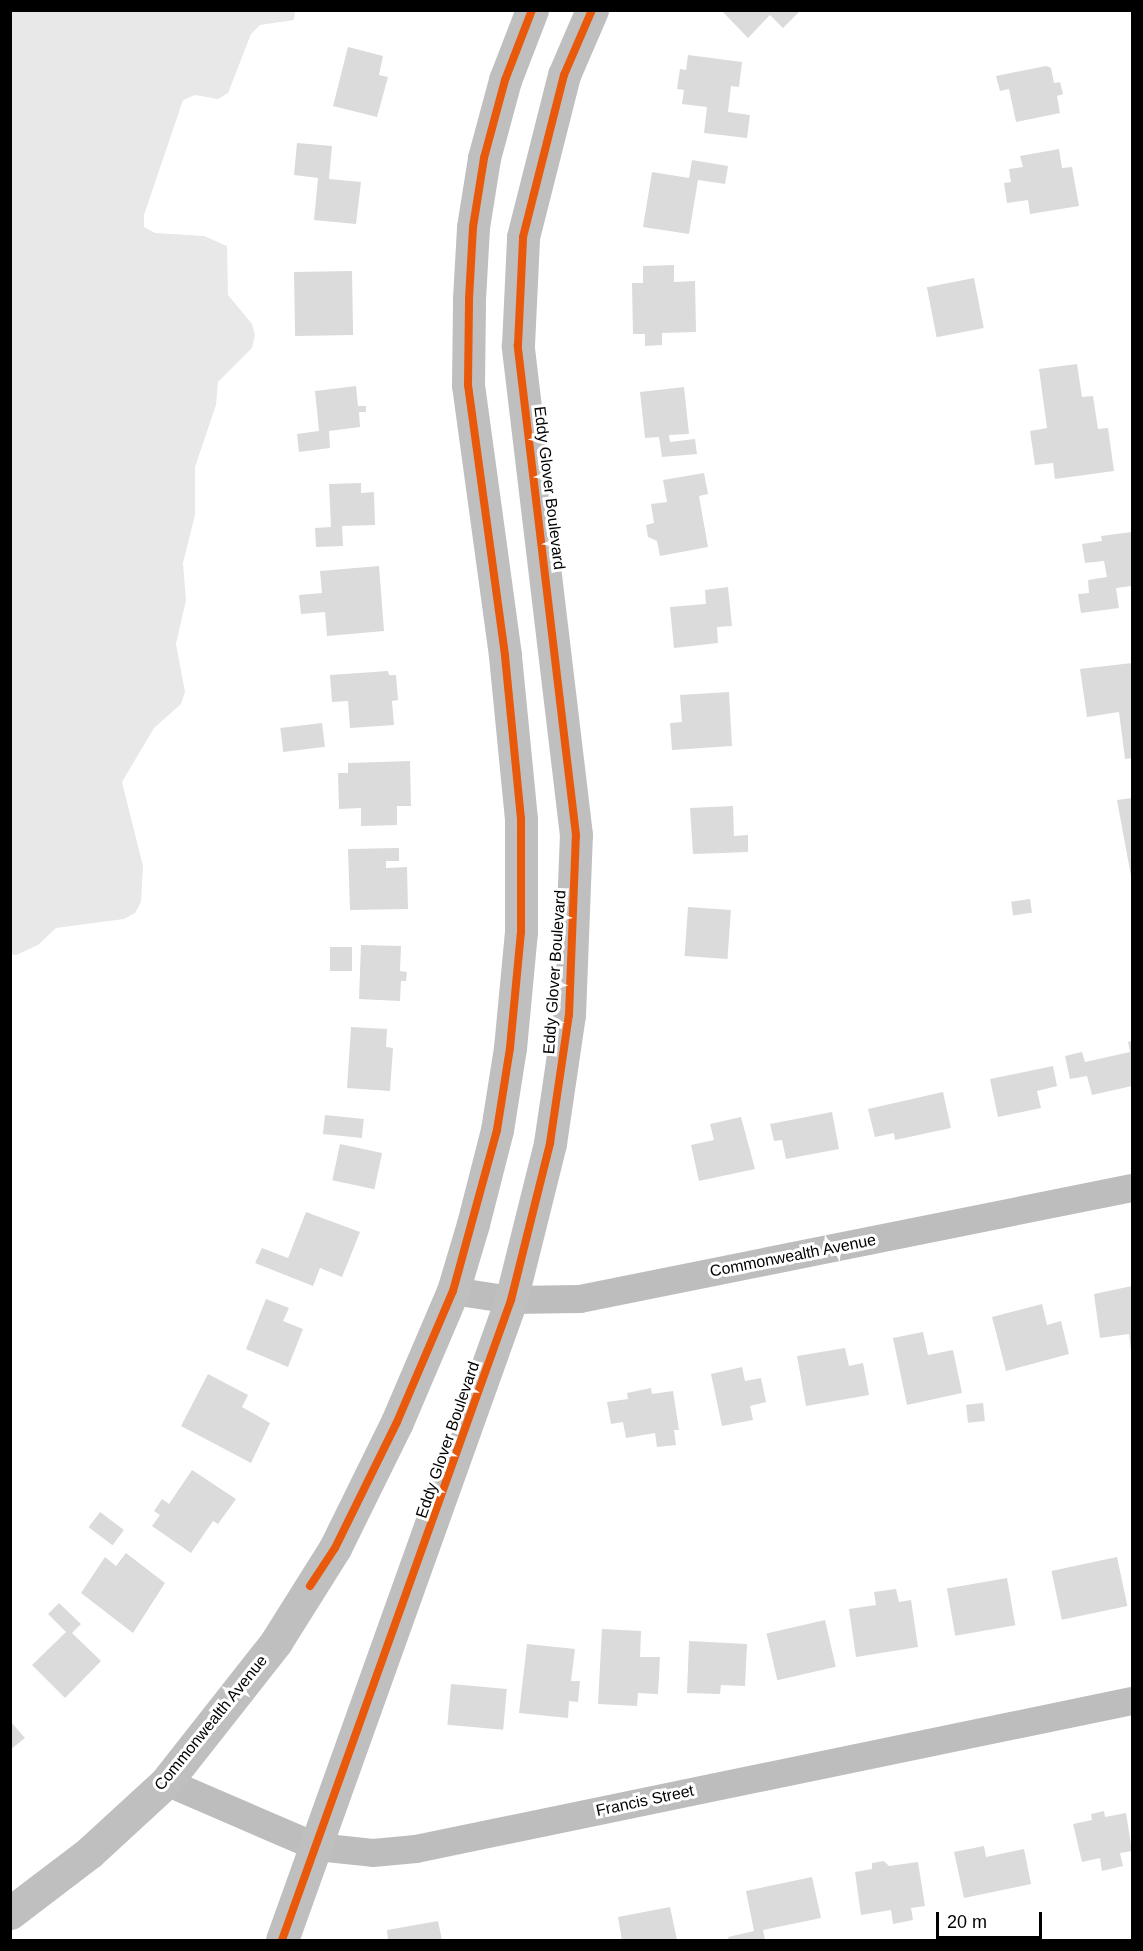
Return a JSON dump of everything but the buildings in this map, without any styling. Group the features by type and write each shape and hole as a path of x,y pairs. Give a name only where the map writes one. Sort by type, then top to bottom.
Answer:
{"street":[{"path":"453,1291 497,1130 510,1048 521,932 521,819 510,709 468,385 469,299 473,227 484,158 505,80 532,10"},
{"name":"Eddy Glover Boulevard","path":"282,1941 318,1847 511,1300 550,1143 569,1015 576,835 563,704 518,345 523,237 564,75 592,10"},
{"path":"510,709 563,704"},
{"name":"Commonwealth Avenue","path":"10,1913 90,1852 166,1782 276,1642 335,1548 397,1422 453,1291 511,1300 580,1299 1132,1188"},
{"name":"Francis Street","path":"166,1782 318,1847 373,1853 416,1849 1132,1701"}],"shaded area":[{"path":"11,10 295,11 294,20 260,25 251,34 228,93 218,99 195,95 183,100 144,215 144,227 155,233 204,236 227,246 228,295 252,324 255,335 252,348 218,382 216,405 195,467 195,515 183,563 186,600 176,644 185,692 181,704 154,728 122,782 143,866 141,902 135,913 124,919 56,928 38,945 16,955 10,954"}],"cycle path":[{"path":"310,1586 335,1548 397,1422 453,1291 497,1130 510,1048 521,932 521,819 505,655 468,385 469,299 473,227 484,158 505,80 532,10"},
{"path":"282,1940 511,1300 550,1143 569,1015 576,835 518,345 523,237 564,75 592,10"}]}
